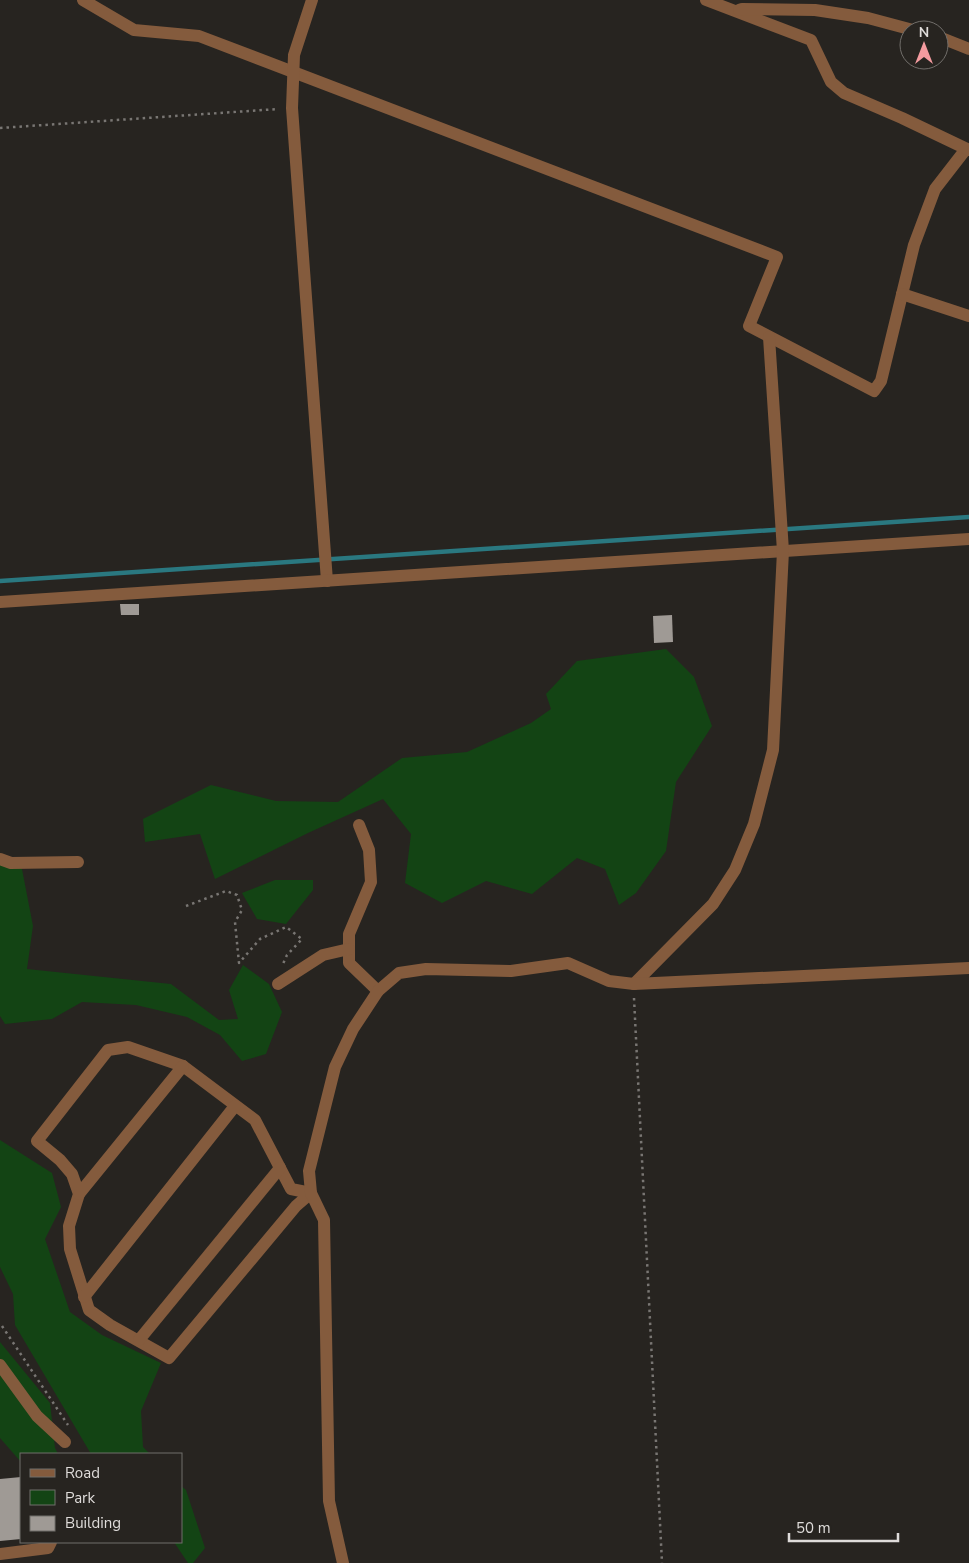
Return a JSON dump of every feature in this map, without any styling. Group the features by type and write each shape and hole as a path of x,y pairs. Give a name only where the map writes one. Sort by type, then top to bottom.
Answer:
{"street":[{"path":"83,0 134,30 199,36 777,257 749,326 874,391 882,381 914,245 934,189 968,149 902,118 844,94 831,82 811,40 706,0"},
{"path":"312,0 294,54 292,108 327,581"},
{"path":"738,12 742,9 816,10 868,18 899,26"},
{"path":"949,41 969,49"},
{"path":"902,294 969,316"},
{"path":"634,984 713,904 735,870 754,824 773,750 783,519 769,337"},
{"path":"0,602 969,539"},
{"path":"359,825 369,850 371,882 349,934 349,963 378,991"},
{"path":"0,859 11,862 78,862"},
{"path":"278,984 324,955 349,949"},
{"path":"343,1563 329,1501 324,1220 311,1194 309,1171 335,1068 353,1029 378,991 399,973 426,969 511,970 568,963 609,981 634,984 969,968"},
{"path":"79,1194 72,1174 60,1160 37,1141 108,1050 128,1046 182,1066 255,1120 291,1189 311,1194"},
{"path":"182,1066 79,1194 69,1226 70,1248 89,1310 110,1326 139,1340 169,1358 296,1206 311,1194"},
{"path":"84,1297 235,1106"},
{"path":"139,1340 280,1168"},
{"path":"0,1365 37,1416 65,1442"},
{"path":"0,1554 48,1548 50,1543"}],"path":[{"path":"0,128 292,108"},
{"path":"186,906 226,891 236,894 242,910 234,922 239,963 260,939 286,927 302,939 287,955 274,981 278,984"},
{"path":"634,984 662,1563"},
{"path":"2,1326 68,1426 65,1442"}],"green space":[{"path":"666,649 694,677 712,726 676,782 666,851 636,893 619,905 605,869 577,858 532,894 486,881 442,903 405,883 411,834 383,799 308,833 215,879 200,834 145,842 143,819 211,785 276,801 338,802 402,758 467,752 531,723 551,709 546,694 577,661"},
{"path":"0,861 22,869 33,926 27,969 171,984 219,1020 238,1019 229,990 243,965 269,984 282,1012 266,1054 242,1061 220,1035 187,1017 136,1005 82,1002 52,1019 5,1024 0,1016"},
{"path":"275,880 313,880 313,890 286,924 257,919 242,893"},
{"path":"0,1140 52,1173 61,1207 45,1239 70,1312 102,1335 161,1363 141,1411 143,1447 149,1453 90,1453 15,1325 13,1294 0,1267"},
{"path":"0,1342 50,1403 55,1448 58,1453 20,1453 20,1461 0,1438"},
{"path":"182,1487 186,1490 205,1548 193,1563 188,1563 175,1543 182,1543"}],"building":[{"path":"120,604 139,604 139,615 121,615"},
{"path":"672,615 673,642 654,643 653,616"},
{"path":"20,1477 20,1539 0,1541 0,1479"}],"waterway":[{"path":"0,581 969,517"}]}
